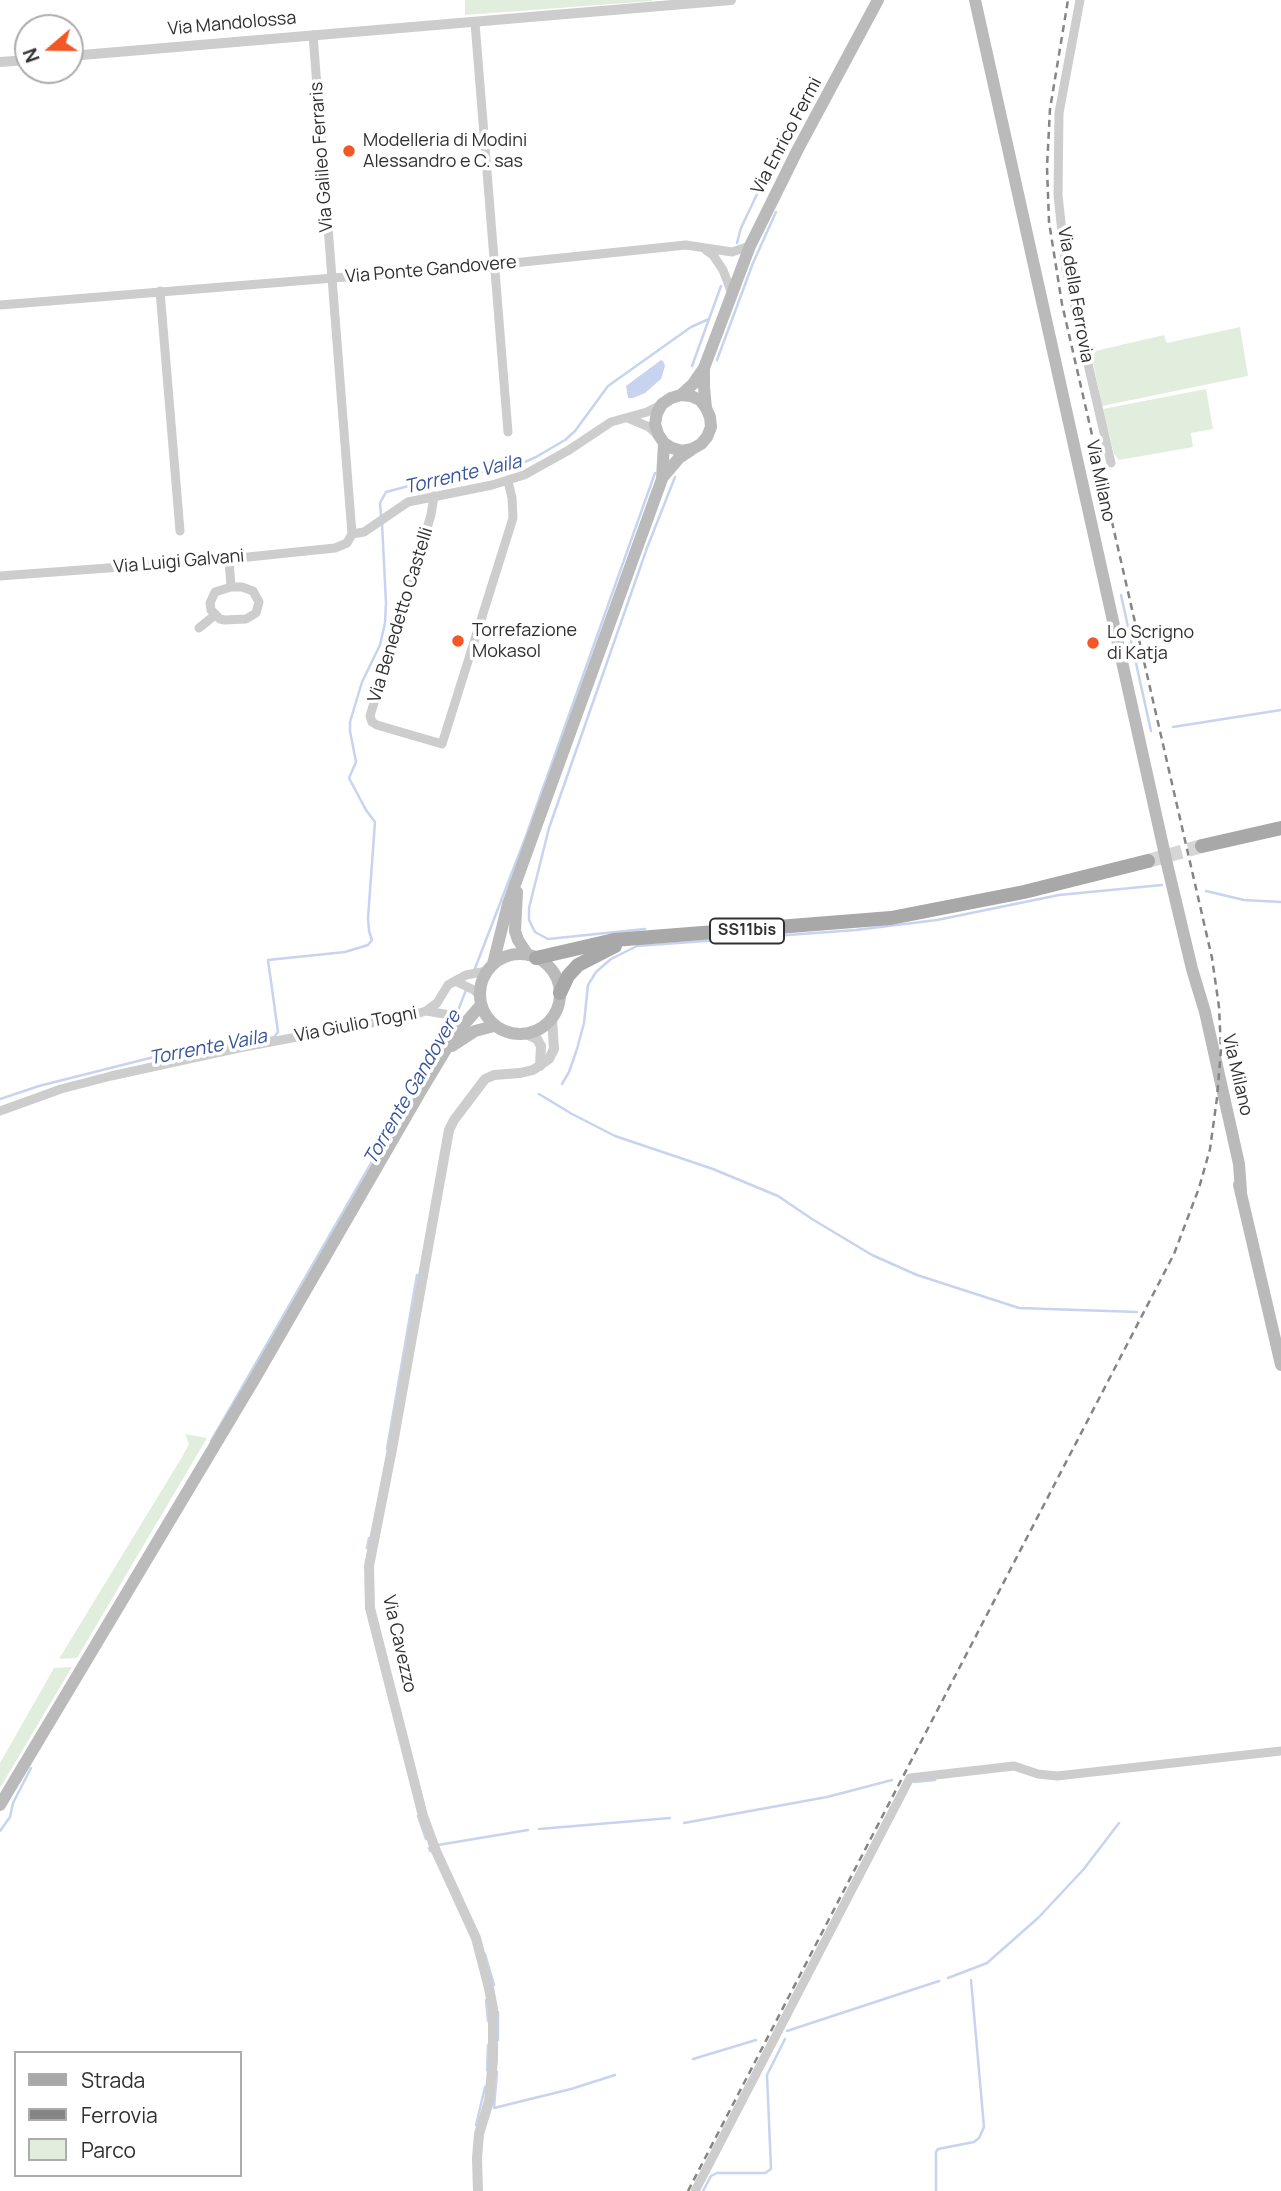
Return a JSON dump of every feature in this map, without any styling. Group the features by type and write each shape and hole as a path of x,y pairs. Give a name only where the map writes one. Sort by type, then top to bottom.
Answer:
{"main road":[{"name":"Via Enrico Fermi","path":"704,368 750,246 798,149 878,0"},
{"name":"Via Milano","path":"975,0 1192,969 1201,1026 1232,1166 1241,1191 1281,1365"},
{"path":"681,395 694,384 704,368"},
{"path":"704,368 706,408"},
{"path":"0,1805 254,1380 361,1192 478,997 508,904 662,479 679,458 707,437 710,417 700,400 691,396 671,398 662,404 657,413 655,424 661,438 662,479"},
{"path":"661,438 672,448 682,451 692,449"},
{"path":"1202,846 1281,828"},
{"name":"SS11bis","path":"532,956 614,940 891,918 1024,892 1148,861"},
{"path":"478,997 486,1016 494,1026 510,1034 538,1031 557,1011 560,993 555,974 549,966 532,956 515,931 518,877"},
{"name":"SS11bis","path":"560,993 568,976 578,965 605,950 638,940"},
{"path":"486,969 507,956 532,956"},
{"path":"445,1054 453,1045 475,1031 494,1026"}],"street":[{"name":"Via Mandolossa","path":"84,56 731,0"},
{"name":"Via della Ferrovia","path":"1080,0 1059,113 1058,195 1066,269 1111,463"},
{"path":"475,23 508,432"},
{"name":"Via Galileo Ferraris","path":"313,35 331,279"},
{"name":"Via Ponte Gandovere","path":"0,304 494,265 685,245 732,252 750,246"},
{"path":"701,247 713,255 732,291"},
{"path":"331,279 352,534"},
{"path":"160,291 180,531"},
{"name":"Via Luigi Galvani","path":"0,576 229,559 335,548 347,543 352,534 365,531 408,502 509,481 569,450 611,422 647,412 662,404"},
{"path":"628,418 649,427 661,438"},
{"name":"Via Benedetto Castelli","path":"434,496 431,514 370,716 372,722 377,725 442,744 513,518 509,481"},
{"path":"229,559 231,587"},
{"path":"231,587 253,591 259,602 256,613 234,620 220,619 215,615 211,610 212,597 221,589 231,587"},
{"path":"199,628 215,615"},
{"path":"455,981 486,969"},
{"path":"455,981 478,997"},
{"name":"Via Giulio Togni","path":"0,1111 61,1089 111,1076 426,1011 437,1003 448,985 455,981"},
{"path":"426,1011 457,1016"},
{"path":"540,1066 549,1059 554,1049 552,1019"},
{"path":"526,1034 537,1039 541,1046 540,1066"},
{"name":"Via Cavezzo","path":"478,2191 479,2134 489,2101 493,2060 493,2009 475,1938 423,1816 370,1608 368,1574 449,1130 485,1079 494,1074 520,1073 540,1066"},
{"path":"695,2191 910,1778 1014,1766 1038,1774 1057,1776 1281,1751"}],"green space":[{"path":"465,0 652,0 652,1 465,15"},
{"path":"1240,327 1248,376 1102,406 1091,352 1164,335 1167,343"},
{"path":"1206,389 1213,429 1191,433 1193,447 1119,460 1114,454 1103,409"},
{"path":"185,1434 207,1438 77,1658 59,1659 182,1457 189,1444"},
{"path":"72,1667 0,1788 0,1763 54,1668"}],"water":[{"path":"661,360 665,366 661,379 645,393 628,398 626,386"}],"waterway":[{"name":"Torrente Gandovere","path":"737,243 741,228 776,154"},
{"path":"717,360 753,263 776,212"},
{"name":"Torrente Gandovere","path":"692,366 721,286"},
{"name":"Torrente Vaila","path":"381,516 380,503 386,492 424,482 516,466 565,440 575,431 608,386 691,327 709,319"},
{"name":"Torrente Gandovere","path":"474,971 526,836 655,473"},
{"path":"645,929 548,939 535,932 529,920 529,908 549,828 647,548 675,477"},
{"name":"Torrente Vaila","path":"0,1099 39,1086 162,1055 274,1037 278,1032 268,960 345,952 368,945 372,940 368,918 375,822 349,778 356,762 350,722 362,682 380,645 385,623 382,523"},
{"path":"1121,595 1151,731"},
{"path":"1173,727 1281,710"},
{"path":"562,1084 569,1072 584,1023 588,985 596,972 611,959 637,946 856,930 937,920 1059,895 1162,885"},
{"path":"1206,891 1244,900 1281,902"},
{"name":"Torrente Gandovere","path":"457,1013 466,990"},
{"name":"Torrente Gandovere","path":"211,1441 454,1019"},
{"path":"539,1094 615,1136 713,1169 778,1196 872,1255 917,1275 1019,1308 1137,1312"},
{"path":"387,1449 417,1275"},
{"path":"367,1548 369,1538"},
{"path":"0,1831 10,1817 13,1803 31,1768"},
{"path":"684,1823 827,1797 892,1780"},
{"path":"914,1782 935,1780"},
{"path":"418,1816 426,1839"},
{"path":"539,1829 670,1818"},
{"path":"948,1978 987,1963 1038,1918 1083,1870 1119,1823"},
{"path":"438,1845 528,1830"},
{"path":"485,1954 494,1985"},
{"path":"936,2191 938,2149 974,2142 984,2127 971,1980"},
{"path":"787,2031 939,1981"},
{"path":"486,2000 488,2021"},
{"path":"498,2012 498,2040"},
{"path":"703,2191 711,2176 717,2173 765,2173 771,2169 767,2075 785,2039"},
{"path":"693,2059 756,2040"},
{"path":"487,2070 488,2045"},
{"path":"497,2072 494,2108 615,2075"},
{"path":"476,2125 485,2087"}],"tunnel":[{"path":"1148,861 1202,846"}],"railway":[{"path":"688,2191 1174,1254 1199,1188 1210,1149 1221,1050 1219,1007 1212,958 1062,304 1049,222 1047,167 1050,109 1068,0"}],"place":[{"name":"Modelleria di Modini Alessandro e C. sas","path":"349,151"},
{"name":"Torrefazione Mokasol","path":"458,641"},
{"name":"Lo Scrigno di Katja","path":"1093,643"}]}
